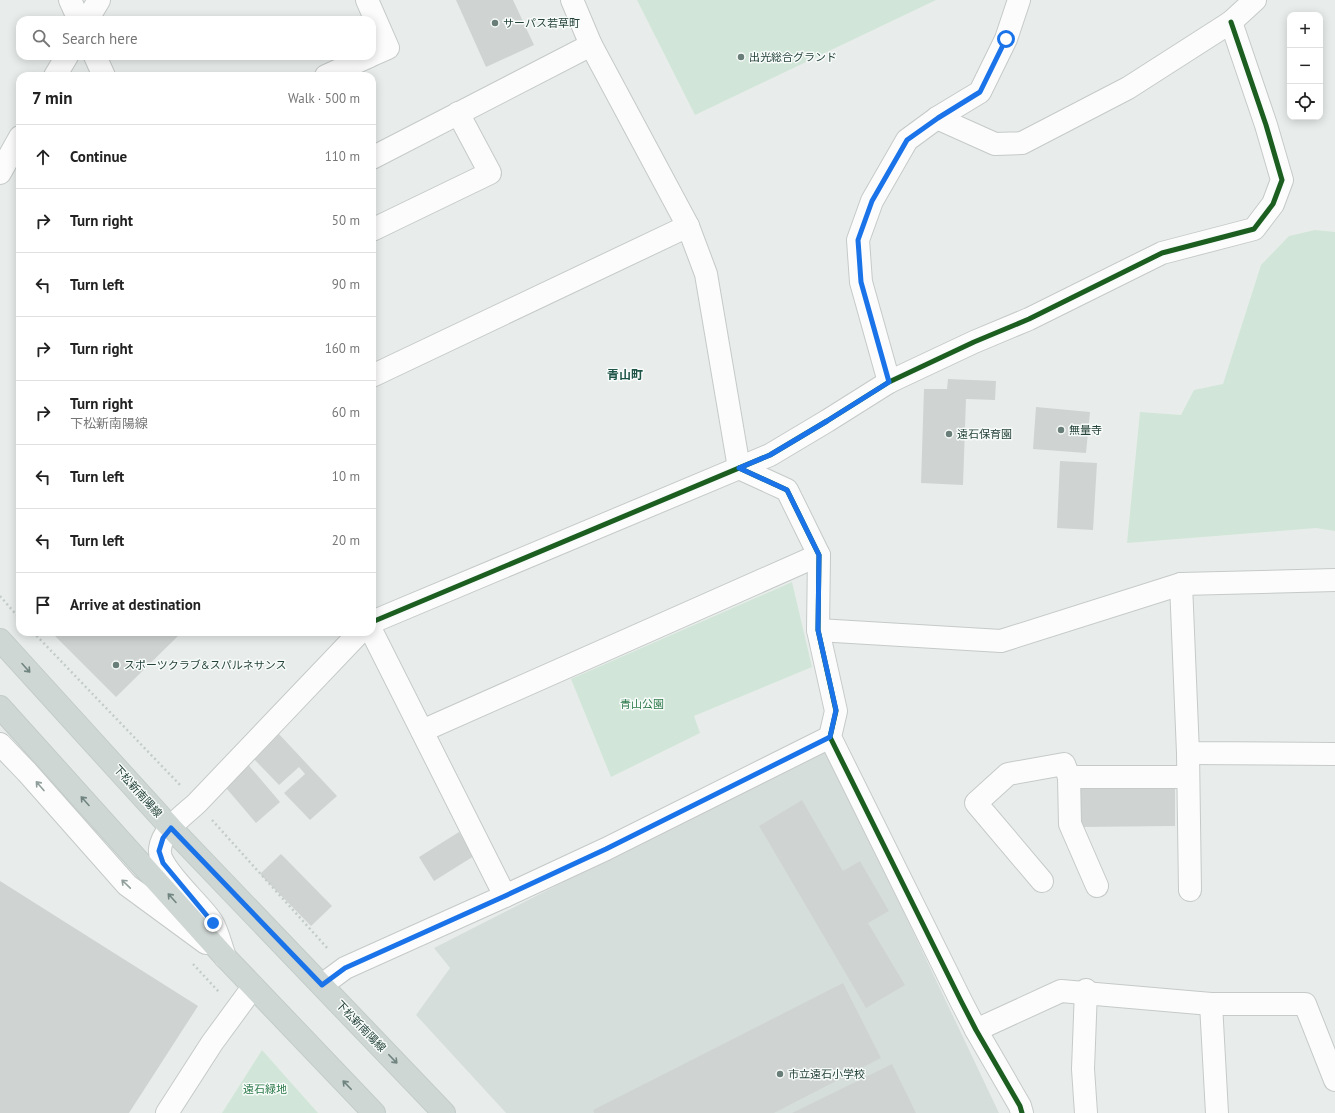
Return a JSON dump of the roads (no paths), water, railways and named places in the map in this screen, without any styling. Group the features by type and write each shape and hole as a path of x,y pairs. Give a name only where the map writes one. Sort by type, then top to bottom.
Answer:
{"main road":[{"name":"下松新南陽線","path":"1,640 171,828 444,1113"},
{"path":"0,707 225,957 374,1113"}],"street":[{"path":"70,0 77,16"},
{"path":"89,16 99,0"},
{"path":"367,0 374,16"},
{"path":"572,0 591,45 688,226 706,274 739,468"},
{"path":"889,382 861,282 858,240 872,201 907,140 938,118 980,92 1006,39 1019,0"},
{"path":"938,118 995,144 1022,143 1128,88 1231,22 1255,0"},
{"path":"376,21 388,48 376,54"},
{"path":"376,620 739,468 776,451 889,382 974,342 1029,319 1162,253 1254,229 1273,204 1282,180 1266,125 1231,22"},
{"path":"376,156 591,45"},
{"path":"57,72 65,60"},
{"path":"97,60 102,72"},
{"path":"335,72 362,60"},
{"path":"376,228 490,173 458,113"},
{"path":"0,172 16,144"},
{"path":"376,374 688,226"},
{"path":"739,468 787,490 819,555 818,630 836,710 830,737 976,1030 1020,1106 1022,1113"},
{"path":"422,731 819,555"},
{"path":"818,630 1001,641 1181,584 1335,580"},
{"path":"1181,584 1188,753 1190,890"},
{"path":"225,957 213,923 163,863 159,851 163,838 356,636"},
{"path":"374,636 505,896"},
{"path":"322,985 345,968 606,849 830,737"},
{"path":"0,744 27,772 126,885 225,957"},
{"path":"1188,753 1335,754"},
{"path":"1042,881 976,803 1008,774 1064,764 1069,777 1070,824 1097,886"},
{"path":"1069,777 1188,777"},
{"path":"167,1113 212,1042 253,987"},
{"path":"976,1030 1061,991 1086,991 1212,1004 1305,1004 1335,1080"},
{"path":"1086,991 1083,1069 1086,1113"},
{"path":"1212,1004 1217,1113"}],"place":[{"name":"サーパス若草町","path":"495,23"},
{"name":"出光総合グランド","path":"741,57"},
{"name":"無量寺","path":"1061,430"},
{"name":"遠石保育園","path":"949,434"},
{"name":"スポーツクラブ&スパルネサンス","path":"116,665"},
{"name":"市立遠石小学校","path":"780,1074"}],"district":[{"name":"青山町","path":"625,374"}],"park label":[{"name":"青山公園","path":"642,704"},
{"name":"遠石緑地","path":"265,1089"}]}
